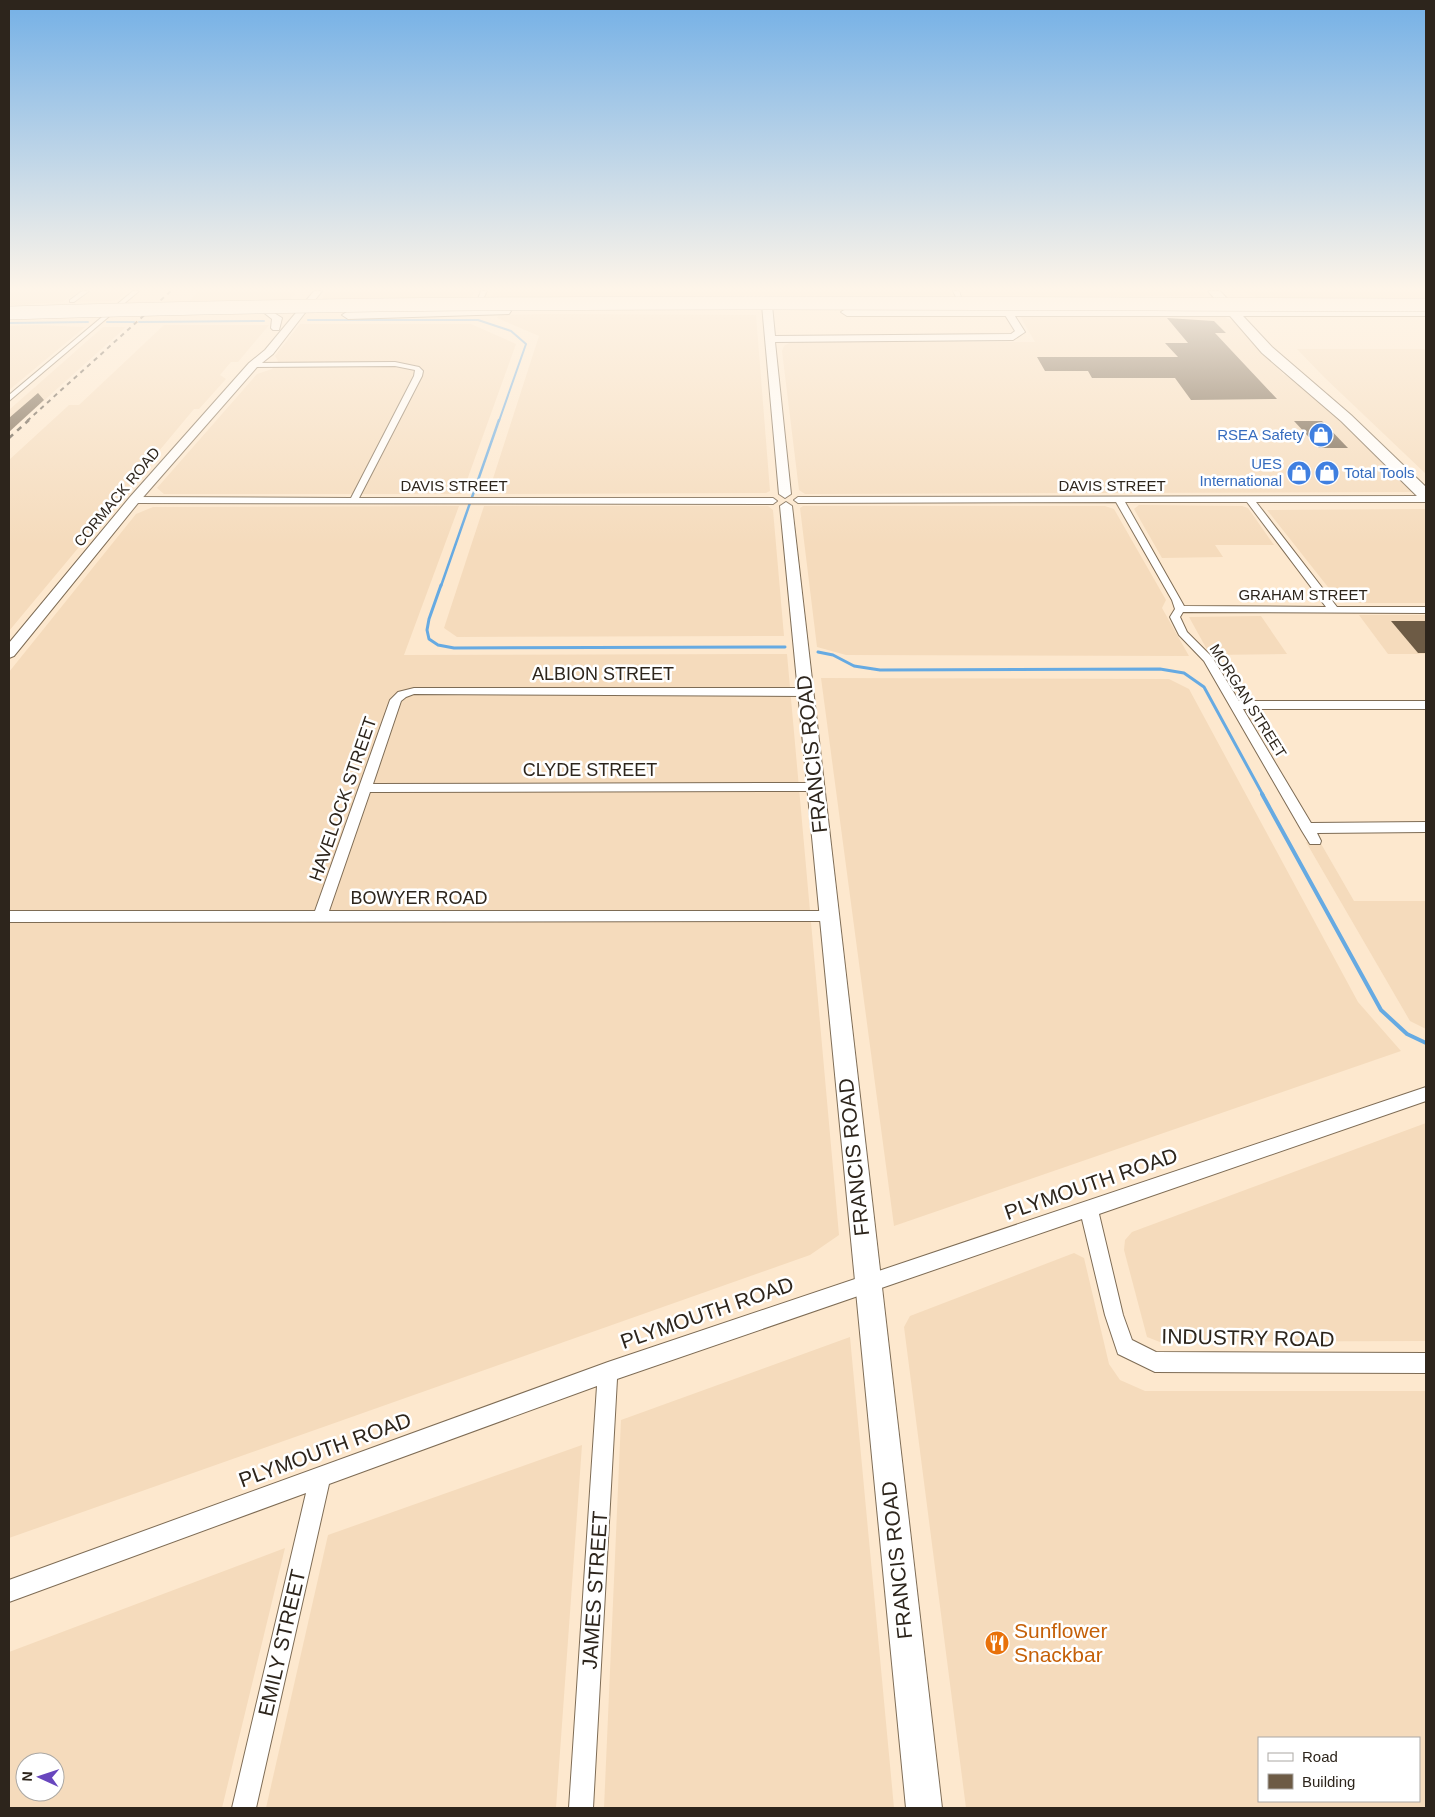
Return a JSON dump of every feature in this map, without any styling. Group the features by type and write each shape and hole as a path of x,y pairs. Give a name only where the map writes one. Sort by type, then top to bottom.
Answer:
{"highway":[{"path":"1298,376 1346,418 1426,498"},
{"path":"1316,376 1426,481"}],"street":[{"path":"9,399 36,376"},
{"name":"CORMACK ROAD","path":"9,652 134,500 243,376"},
{"path":"354,500 418,376"},
{"name":"FRANCIS ROAD","path":"773,376 924,1808"},
{"name":"DAVIS STREET","path":"134,500 1250,500 1426,498"},
{"name":"MORGAN STREET","path":"1119,500 1177,600 1180,609 1175,617 1183,633 1208,659 1315,842"},
{"path":"1250,500 1334,610"},
{"name":"GRAHAM STREET","path":"1180,609 1426,610"},
{"name":"ALBION STREET","path":"402,694 414,691 805,692"},
{"name":"HAVELOCK STREET","path":"320,917 396,700 402,694"},
{"path":"1235,705 1426,706"},
{"name":"CLYDE STREET","path":"366,788 815,787"},
{"path":"1307,828 1426,827"},
{"name":"BOWYER ROAD","path":"9,917 829,916"},
{"name":"PLYMOUTH ROAD","path":"9,1592 608,1372 1426,1094"},
{"name":"INDUSTRY ROAD","path":"1088,1210 1114,1315 1125,1347 1156,1362 1426,1363"},
{"name":"JAMES STREET","path":"581,1808 608,1372"},
{"name":"EMILY STREET","path":"244,1808 320,1477"}],"shaded area":[{"path":"9,376 26,376 9,390"},
{"path":"48,376 72,376 9,432 9,410"},
{"path":"110,376 221,376 226,379 199,409 194,409 9,631 9,460 69,405 79,405"},
{"path":"255,376 505,376 462,494 164,494 157,488"},
{"path":"526,376 761,376 770,491 766,493 488,494"},
{"path":"785,376 1286,376 1302,385 1335,414 1414,491 805,494 799,490"},
{"path":"1323,376 1426,376 1426,474"},
{"path":"1139,505 1242,506 1248,508 1274,545 1215,545 1223,557 1162,558 1134,509"},
{"path":"459,506 404,655 787,654 839,1235 810,1255 9,1538 9,672 136,514 153,507"},
{"path":"484,506 768,506 773,510 784,636 457,637 444,628"},
{"path":"803,506 1105,506 1114,509 1166,600 1162,608 1189,656 846,655 817,647 800,508"},
{"path":"1426,509 1426,603 1346,603 1339,601 1267,510"},
{"path":"1359,615 1426,615 1426,654 1388,654"},
{"path":"1261,616 1287,654 1210,655 1189,617"},
{"path":"821,678 1169,679 1189,689 1358,1002 1401,1051 894,1226"},
{"path":"1306,842 1320,842 1354,901 1426,901 1426,1029 1410,1021"},
{"path":"1426,1123 1426,1341 1160,1342 1147,1337 1124,1250 1125,1240 1132,1232"},
{"path":"1074,1253 1084,1258 1109,1364 1120,1380 1145,1391 1426,1391 1426,1808 966,1808 904,1327 910,1316"},
{"path":"850,1337 894,1808 604,1808 621,1420"},
{"path":"582,1445 556,1808 266,1808 328,1535"},
{"path":"285,1548 222,1808 9,1808 9,1652"}],"building":[{"path":"1091,376 1255,376 1277,399 1191,400 1175,378 1092,378"},
{"path":"38,393 44,400 9,432 9,418"},
{"name":"RSEA Safety","path":"1294,421 1322,421 1348,448 1319,448"},
{"path":"1391,621 1426,621 1426,653 1418,653"}],"waterway":[{"path":"499,421 515,376"},
{"path":"441,586 499,420"},
{"path":"441,585 427,630 429,639 438,645 454,648 785,647"},
{"path":"818,652 833,655 854,666 880,670 1160,669 1184,673 1204,687 1263,795"},
{"path":"1262,794 1381,1010 1407,1034 1426,1043"}],"railway":[{"path":"27,421 77,376"},
{"path":"9,438 29,420"}],"place":[{"name":"RSEA Safety","path":"1321,435"},
{"name":"UES International","path":"1299,473"},
{"name":"Total Tools","path":"1327,473"},
{"name":"Sunflower Snackbar","path":"997,1643"}]}
